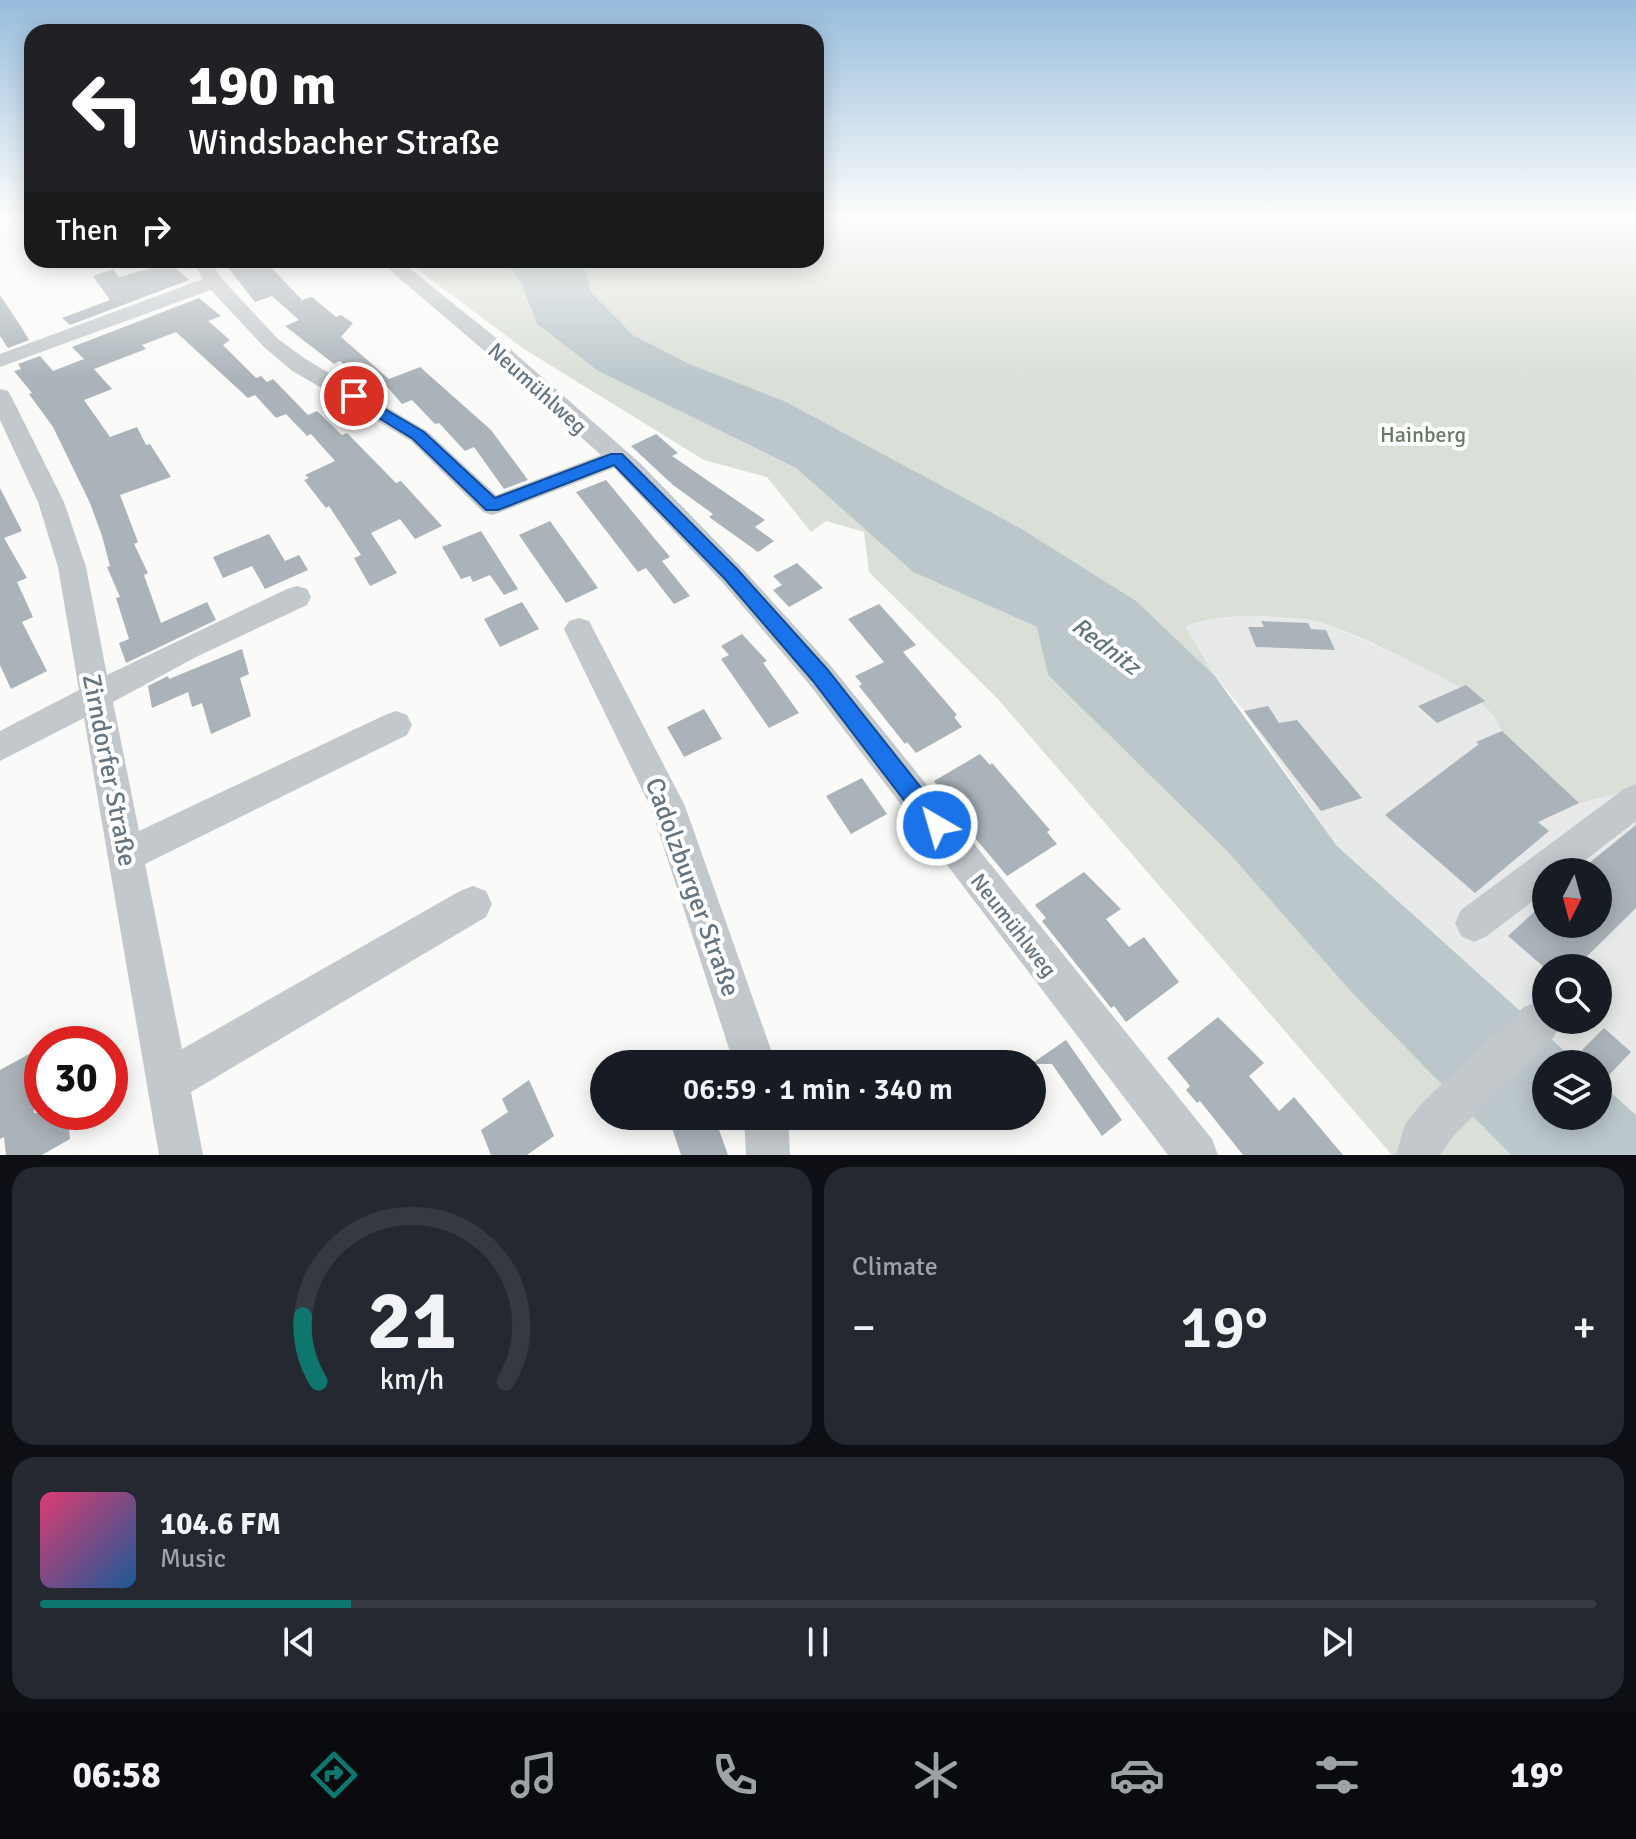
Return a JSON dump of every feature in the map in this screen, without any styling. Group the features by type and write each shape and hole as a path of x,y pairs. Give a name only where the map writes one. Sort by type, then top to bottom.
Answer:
{"street":[{"path":"209,273 271,343 299,365 419,436 492,506 616,458"},
{"name":"Neumühlweg","path":"403,273 502,354 616,458 732,575 820,675 1196,1155"},
{"path":"0,361 214,282"},
{"name":"Zirndorfer Straße","path":"0,396 51,502 68,554 98,694 181,1155"},
{"path":"0,747 98,694 297,597"},
{"name":"Cadolzburger Straße","path":"579,629 668,806 750,1050"},
{"path":"127,855 396,725"},
{"path":"1474,923 1636,800"},
{"path":"168,1081 473,904"},
{"path":"1428,1137 1532,1029"},
{"path":"767,1130 768,1155"}],"shaded area":[{"path":"1289,607 1636,761 1636,1115 1612,1094 1612,1050 1563,1050 1546,1034 1612,1034 1612,954 1532,954 1532,1022 1337,846 1244,711 1215,676 1185,626 1226,610"}],"green space":[{"path":"422,273 514,273 521,283 537,324 598,371 796,468 913,572 1038,627 1048,675 1226,850 1354,995 1511,1155 1392,1155 997,698 869,572 864,532 826,521 811,532 767,477 704,460 524,349"},
{"name":"Hainberg","path":"585,273 1636,273 1636,789 1578,803 1502,732 1481,702 1434,673 1324,623 1265,616 1215,618 1185,626 1215,676 1160,624 633,335 591,292"}],"water":[{"name":"Rednitz","path":"514,273 586,273 591,292 633,335 687,363 786,402 1020,528 1136,601 1215,676 1337,846 1532,1022 1532,1034 1546,1034 1563,1050 1532,1050 1532,1130 1612,1130 1612,1094 1636,1115 1636,1155 1511,1155 1354,995 1226,850 1048,675 1037,627 913,572 796,468 598,371 537,324 521,283"}],"building":[{"path":"116,273 119,277 134,273 181,273 189,280 70,325 62,318 110,300 93,276"},
{"path":"232,273 276,273 302,300 312,297 336,317 341,315 353,323 341,337 389,379 420,367 491,430 528,480 504,489 474,447 465,451 412,400 402,404 383,382 373,386 359,372 354,374 340,361 334,364 285,326 299,320 272,296 255,302"},
{"path":"0,295 29,340 8,348 0,336"},
{"path":"199,298 221,316 208,321 230,340 223,345 256,378 261,376 267,382 273,379 308,415 317,411 342,435 347,433 396,483 401,481 442,526 415,539 400,519 371,533 397,573 370,586 354,558 361,555 329,506 326,508 304,480 309,478 305,475 335,461 311,434 307,436 286,414 276,418 255,395 248,398 176,332 142,345 146,349 94,369 112,389 84,400 110,437 137,427 146,445 150,444 171,477 120,495 138,542 134,544 148,573 144,575 161,623 207,602 216,620 126,663 119,643 129,639 116,598 120,597 107,567 110,566 90,503 53,427 14,371 21,369 18,364 40,356 53,371 84,359 72,347"},
{"path":"656,434 678,453 672,456 765,520 755,527 774,541 758,552 709,517 713,514 673,485 631,446"},
{"path":"606,480 670,557 662,561 690,596 674,604 646,568 638,572 576,492"},
{"path":"0,488 22,531 4,538 27,578 17,582 33,617 22,622 47,671 11,689 0,665"},
{"path":"550,521 598,588 566,603 519,535"},
{"path":"481,531 518,589 504,595 490,575 473,582 470,576 461,579 442,547"},
{"path":"269,534 285,561 299,555 308,570 265,589 252,566 223,578 213,557"},
{"path":"797,563 823,588 789,607 773,590 782,585 773,576"},
{"path":"522,602 539,629 500,647 484,619"},
{"path":"879,604 916,645 903,652 957,715 954,717 962,727 916,753 907,742 905,744 859,686 862,684 855,676 884,662 848,619"},
{"path":"1261,621 1308,623 1311,629 1326,630 1335,650 1256,647 1248,627 1264,627"},
{"path":"742,634 767,661 763,663 799,713 769,728 721,659 729,655 721,646"},
{"path":"242,649 249,674 240,678 251,716 211,734 202,703 192,707 188,692 152,708 148,686"},
{"path":"1466,685 1485,701 1437,723 1418,706"},
{"path":"1268,706 1279,723 1297,720 1362,798 1321,811 1244,711"},
{"path":"704,709 722,739 684,757 667,727"},
{"path":"1502,731 1579,803 1538,822 1549,831 1475,893 1385,815 1479,744 1476,742"},
{"path":"980,754 990,765 992,763 1050,830 1047,832 1057,844 1007,876 939,795 942,792 934,781"},
{"path":"862,778 887,814 851,834 826,796"},
{"path":"1636,825 1636,908 1612,932 1612,858 1595,858"},
{"path":"1084,872 1121,909 1106,919 1129,947 1144,937 1179,982 1126,1022 1114,1006 1111,1008 1042,921 1046,918 1035,905"},
{"path":"1532,914 1532,938 1606,938 1589,954 1532,954 1532,957 1508,936"},
{"path":"1218,1017 1264,1063 1249,1076 1279,1111 1294,1097 1343,1155 1243,1155 1200,1101 1197,1103 1186,1090 1190,1086 1167,1058"},
{"path":"1598,1034 1611,1034 1631,1052 1612,1072 1612,1050 1582,1050"},
{"path":"1066,1040 1122,1120 1102,1136 1052,1064 1046,1064 1046,1054"},
{"path":"24,1057 24,1130 69,1130 70,1139 42,1155 6,1155 4,1137 0,1139 0,1070"},
{"path":"529,1080 554,1136 527,1155 491,1155 481,1130 508,1112 502,1099"},
{"path":"673,1130 719,1130 728,1155 681,1155"}],"route":[{"path":"354,396 419,436 492,506 616,458 631,469 732,575 820,675 937,825"}]}
